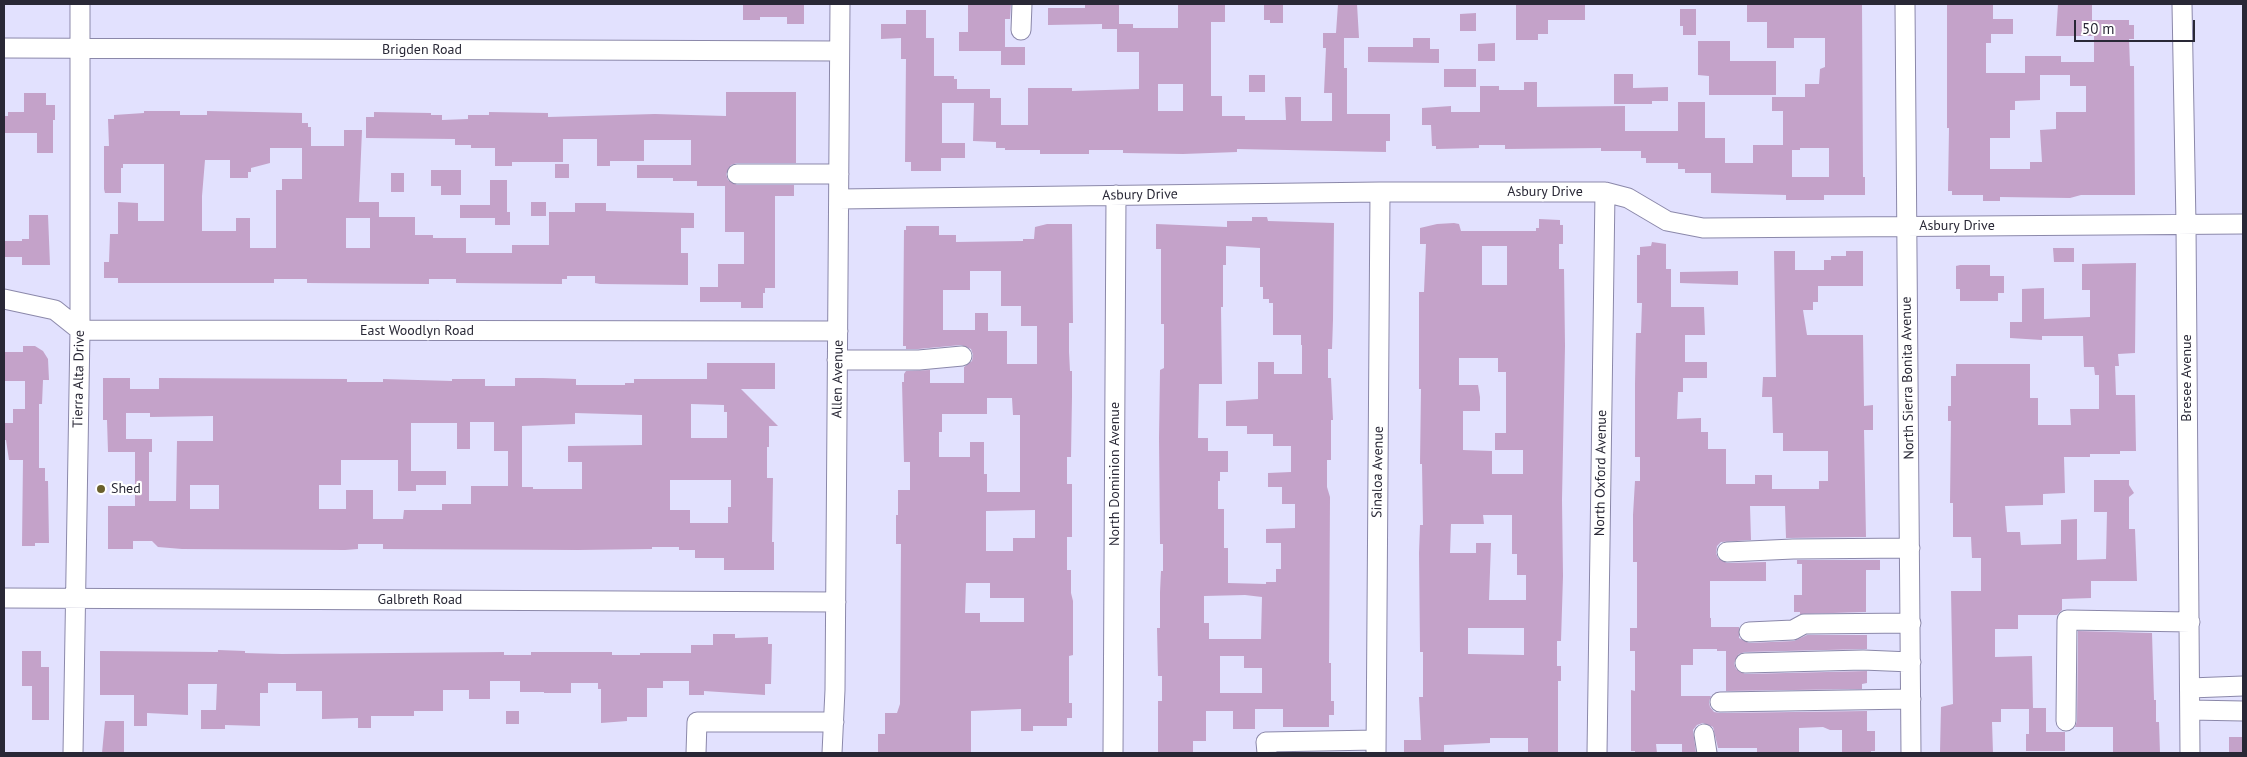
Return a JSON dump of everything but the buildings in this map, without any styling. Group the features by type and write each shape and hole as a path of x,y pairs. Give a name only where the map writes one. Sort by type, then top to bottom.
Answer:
{"street":[{"name":"Tierra Alta Drive","path":"73,753 80,330 80,4"},
{"name":"Allen Avenue","path":"832,753 836,602 840,4"},
{"path":"1022,4 1022,30"},
{"name":"North Sierra Bonita Avenue","path":"1905,4 1911,753"},
{"name":"Bresee Avenue","path":"2182,4 2186,225 2190,753"},
{"name":"Brigden Road","path":"4,48 840,51"},
{"path":"737,174 839,174"},
{"name":"Asbury Drive","path":"839,199 1380,192 1605,192 1628,198 1667,221 1703,228 2243,224"},
{"name":"Sinaloa Avenue","path":"1376,747 1380,192"},
{"name":"North Oxford Avenue","path":"1597,753 1605,192"},
{"name":"North Dominion Avenue","path":"1113,753 1116,195"},
{"path":"4,299 55,310 80,330"},
{"name":"East Woodlyn Road","path":"80,330 838,331"},
{"path":"838,360 919,360 962,356"},
{"path":"1727,552 1793,548 1910,548"},
{"name":"Galbreth Road","path":"4,598 836,602"},
{"path":"2066,720 2067,620 2190,622"},
{"path":"1749,632 1793,630 1804,624 1911,623"},
{"path":"1745,663 1863,660 1911,662"},
{"path":"2190,688 2243,686"},
{"path":"1720,702 1911,698"},
{"path":"2190,710 2243,711"},
{"path":"696,753 697,722 834,722"},
{"path":"1704,734 1707,753"},
{"path":"1266,753 1266,742 1376,747"}],"place":[{"name":"Shed","path":"101,489"}]}
